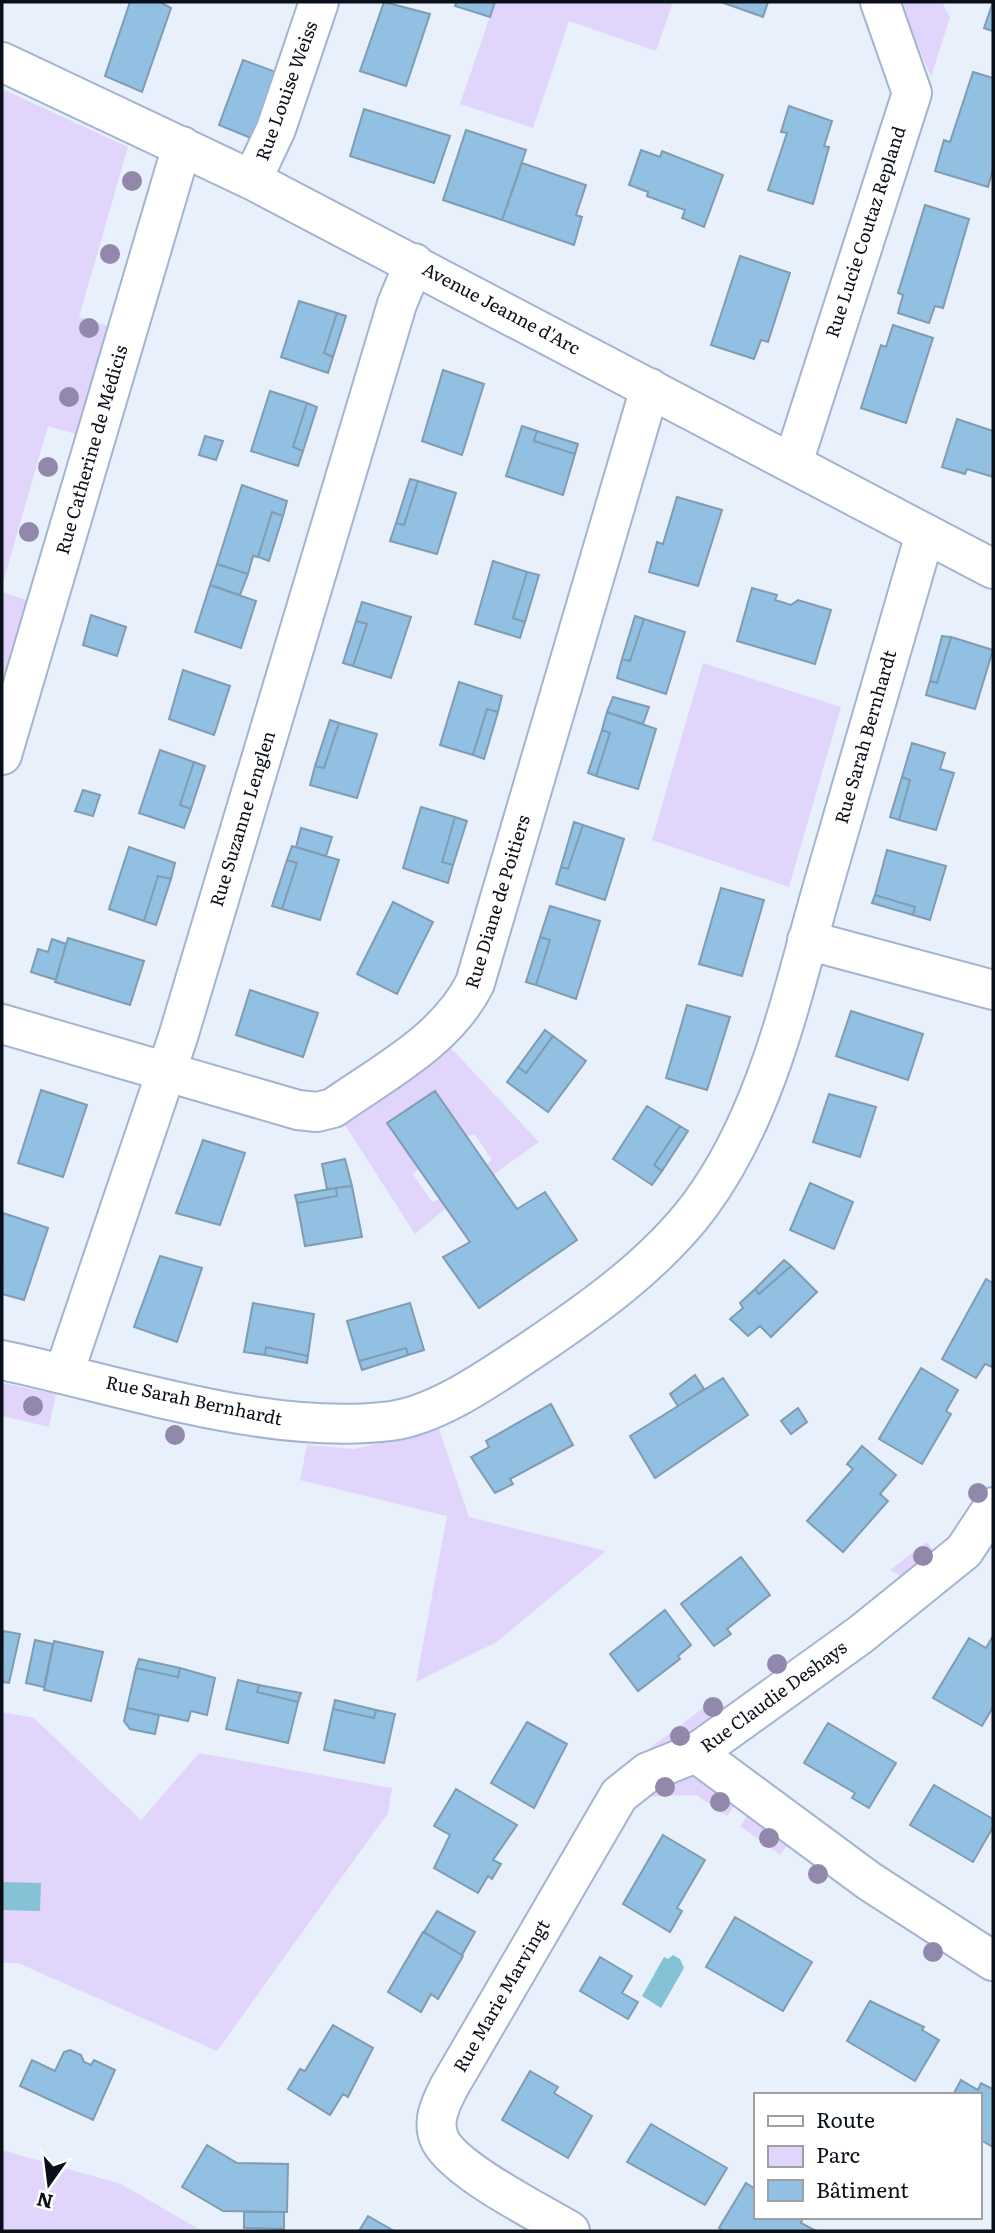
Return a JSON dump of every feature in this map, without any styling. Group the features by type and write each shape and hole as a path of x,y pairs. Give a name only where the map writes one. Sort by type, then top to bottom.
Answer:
{"street":[{"name":"Rue Louise Weiss","path":"252,180 276,129 319,2"},
{"name":"Rue Lucie Coutaz Repland","path":"793,463 912,93 880,2"},
{"name":"Avenue Jeanne d'Arc","path":"2,62 252,180 993,569"},
{"name":"Rue Catherine de Médicis","path":"2,755 182,146"},
{"name":"Rue Suzanne Lenglen","path":"64,1373 166,1073 397,304 414,263"},
{"name":"Rue Diane de Poitiers","path":"2,1024 298,1110 317,1112 333,1108 422,1045 464,1006 479,970 650,388"},
{"name":"Rue Sarah Bernhardt","path":"2,1360 242,1414 326,1425 395,1420 422,1412 485,1381 571,1324 670,1241 699,1205 727,1162 760,1093 925,534"},
{"path":"807,940 993,990"},
{"name":"Rue Claudie Deshays","path":"993,1507 964,1551 860,1635 696,1753 869,1881 993,1961"},
{"name":"Rue Marie Marvingt","path":"570,2231 458,2161 439,2138 436,2124 439,2107 619,1795 648,1772 696,1753"}],"green space":[{"path":"495,2 673,2 656,51 569,21 533,128 460,104"},
{"path":"899,2 942,2 950,17 931,77"},
{"path":"2,89 128,147 79,317 114,328 82,436 48,426 2,586"},
{"path":"2,592 33,602 2,710"},
{"path":"703,663 841,707 789,887 652,840"},
{"path":"450,1047 539,1142 493,1175 486,1165 492,1160 474,1134 467,1137 387,1123 419,1169 413,1174 432,1202 440,1199 447,1207 415,1234 343,1122"},
{"path":"2,1383 56,1394 49,1427 2,1416"},
{"path":"439,1429 469,1517 606,1551 497,1642 416,1682 447,1516 300,1480 307,1445 354,1449"},
{"path":"927,1542 938,1556 907,1580 890,1570"},
{"path":"718,1697 728,1710 691,1736 642,1754"},
{"path":"2,1712 34,1718 141,1820 199,1753 392,1788 388,1813 217,2051 18,1963 2,1963"},
{"path":"686,1775 702,1779 736,1803 727,1816 696,1795 639,1797"},
{"path":"749,1813 789,1843 780,1855 740,1826"},
{"path":"2,2150 121,2184 202,2231 2,2231"}],"water":[{"path":"2,1882 41,1883 40,1911 2,1910"},
{"path":"673,1955 680,1959 684,1968 661,2008 642,1996 664,1957 668,1959"}],"building":[{"path":"130,2 160,2 171,8 142,92 105,76"},
{"path":"384,2 430,14 406,86 360,71"},
{"path":"457,2 495,2 490,17 455,6"},
{"path":"721,2 768,2 763,17"},
{"path":"993,2 993,31 984,28"},
{"path":"243,60 276,72 253,139 219,125"},
{"path":"973,72 993,78 993,169 988,187 935,171 944,140 950,142"},
{"path":"789,106 832,121 824,146 829,147 813,204 768,190 787,133 781,132"},
{"path":"364,109 450,136 434,183 350,156"},
{"path":"466,130 526,150 502,220 443,200"},
{"path":"641,150 660,157 662,151 723,175 704,227 682,218 685,210 647,196 648,192 629,185"},
{"path":"522,163 586,185 576,215 582,217 574,245 502,220"},
{"path":"925,205 969,219 943,308 935,306 929,323 898,313 903,295 898,293"},
{"path":"740,256 790,273 768,342 761,340 754,359 711,345"},
{"path":"299,301 337,313 324,353 333,357 328,373 281,357"},
{"path":"337,313 346,316 333,357 324,353"},
{"path":"893,325 933,338 906,423 861,408 881,345 886,347"},
{"path":"443,370 484,384 462,455 422,441"},
{"path":"270,391 307,403 293,447 303,451 298,466 251,451"},
{"path":"307,403 317,407 303,451 293,447"},
{"path":"957,419 993,431 993,477 967,469 965,474 942,467"},
{"path":"522,426 537,431 534,441 575,454 563,495 506,476"},
{"path":"537,431 578,444 575,454 534,441"},
{"path":"205,436 223,441 216,460 199,455"},
{"path":"410,479 418,481 404,525 396,523"},
{"path":"418,481 456,493 437,554 390,541 396,523 404,525"},
{"path":"242,485 287,501 283,516 272,512 258,557 253,556 248,574 217,564"},
{"path":"677,497 722,510 698,586 649,572 657,542 663,544"},
{"path":"272,512 283,516 269,561 258,557"},
{"path":"493,561 527,572 513,618 525,622 520,638 475,624"},
{"path":"217,564 248,574 240,595 210,585"},
{"path":"527,572 539,575 525,622 513,618"},
{"path":"210,585 256,601 241,648 195,632"},
{"path":"752,588 777,595 775,600 791,605 798,600 831,610 815,664 737,641"},
{"path":"362,602 411,617 391,678 353,666 367,624 356,621"},
{"path":"91,615 126,627 117,656 83,645"},
{"path":"635,616 644,619 630,661 622,659"},
{"path":"644,619 685,632 666,694 617,678 622,659 630,661"},
{"path":"356,621 367,624 353,666 343,663"},
{"path":"942,636 951,637 937,683 930,681"},
{"path":"951,637 993,650 975,709 926,695 930,681 937,683"},
{"path":"183,670 230,686 214,735 169,719"},
{"path":"459,682 502,696 498,712 487,709 473,755 440,745"},
{"path":"613,697 649,707 643,724 607,712"},
{"path":"487,709 498,712 484,759 473,755"},
{"path":"607,712 656,729 638,789 596,776 610,733 602,730"},
{"path":"330,720 339,723 324,768 315,766"},
{"path":"339,723 377,734 357,798 310,785 315,766 324,768"},
{"path":"602,730 610,733 596,776 588,773"},
{"path":"912,743 945,753 940,769 954,773 936,830 899,820 910,780 902,777"},
{"path":"160,750 194,762 180,805 191,809 184,828 139,813"},
{"path":"194,762 205,766 191,809 180,805"},
{"path":"902,777 910,780 899,820 890,817"},
{"path":"83,790 100,795 93,816 75,811"},
{"path":"421,807 455,817 442,862 453,865 448,883 403,868"},
{"path":"455,817 467,821 453,865 442,862"},
{"path":"574,822 583,825 568,869 561,867"},
{"path":"583,825 624,839 605,900 556,884 561,867 568,869"},
{"path":"301,828 332,837 326,856 296,847"},
{"path":"292,846 339,860 320,920 282,909 297,863 287,860"},
{"path":"129,847 175,863 171,879 158,876 144,921 109,909"},
{"path":"887,850 946,866 930,920 913,915 915,907 875,895"},
{"path":"287,860 297,863 282,909 272,906"},
{"path":"158,876 171,879 156,925 144,921"},
{"path":"721,888 764,900 742,976 699,964"},
{"path":"875,895 915,907 913,915 872,903"},
{"path":"393,902 433,922 397,994 357,974"},
{"path":"550,906 600,921 576,999 536,985 550,940 540,937"},
{"path":"540,937 550,940 536,985 526,982"},
{"path":"68,938 144,961 130,1005 55,982"},
{"path":"52,939 66,944 56,980 31,972 38,949 48,952"},
{"path":"250,990 318,1013 303,1057 236,1035"},
{"path":"687,1005 730,1017 707,1090 666,1078"},
{"path":"851,1011 923,1034 908,1080 836,1056"},
{"path":"545,1030 553,1036 526,1073 518,1067"},
{"path":"553,1036 586,1061 548,1112 507,1082 518,1067 526,1073"},
{"path":"41,1090 87,1105 63,1177 18,1163"},
{"path":"435,1091 517,1209 545,1192 577,1240 479,1308 443,1257 470,1242 387,1123"},
{"path":"829,1094 876,1107 860,1157 813,1142"},
{"path":"647,1106 680,1126 654,1165 662,1171 652,1185 613,1159"},
{"path":"680,1126 688,1131 662,1171 654,1165"},
{"path":"203,1140 245,1153 220,1225 176,1213"},
{"path":"345,1159 352,1186 327,1189 322,1164"},
{"path":"810,1183 853,1202 834,1249 790,1230"},
{"path":"352,1186 362,1237 305,1246 297,1203 337,1196 336,1188"},
{"path":"336,1188 337,1196 297,1203 295,1195"},
{"path":"3,1213 48,1228 24,1300 2,1294"},
{"path":"160,1256 202,1268 177,1342 134,1327"},
{"path":"784,1260 791,1266 759,1294 755,1289"},
{"path":"791,1266 817,1292 771,1337 760,1326 748,1336 730,1319 743,1308 740,1303 755,1289 759,1294"},
{"path":"986,1279 993,1283 993,1364 992,1367 985,1364 976,1378 942,1359"},
{"path":"253,1303 314,1314 308,1356 266,1347 265,1355 244,1352"},
{"path":"410,1303 424,1350 408,1355 406,1348 359,1361 347,1321"},
{"path":"266,1347 308,1356 307,1363 265,1355"},
{"path":"406,1348 408,1355 362,1370 359,1361"},
{"path":"921,1368 958,1390 946,1411 951,1414 922,1464 879,1439"},
{"path":"695,1375 704,1389 678,1406 670,1394"},
{"path":"723,1378 748,1415 655,1478 630,1436"},
{"path":"551,1404 573,1445 510,1479 513,1484 495,1493 471,1457 489,1447 486,1441"},
{"path":"798,1408 807,1422 791,1434 781,1421"},
{"path":"862,1446 896,1475 880,1494 888,1501 843,1552 807,1521 853,1469 847,1464"},
{"path":"741,1557 770,1595 727,1629 731,1634 714,1646 681,1604"},
{"path":"665,1610 691,1645 678,1656 680,1659 638,1691 610,1654"},
{"path":"3,1631 20,1634 9,1683 2,1682"},
{"path":"993,1636 993,1707 982,1726 933,1698 969,1638 986,1648"},
{"path":"35,1640 53,1644 44,1687 26,1683"},
{"path":"54,1641 103,1652 91,1701 44,1690"},
{"path":"139,1659 180,1668 178,1677 136,1668"},
{"path":"136,1668 178,1677 180,1668 215,1678 207,1715 191,1711 188,1721 127,1708"},
{"path":"238,1680 259,1685 257,1692 298,1702 288,1743 226,1729"},
{"path":"259,1685 301,1693 298,1702 257,1692"},
{"path":"335,1700 376,1710 374,1718 333,1709"},
{"path":"127,1708 159,1715 155,1734 130,1729 124,1721"},
{"path":"333,1709 374,1718 376,1710 395,1714 384,1763 324,1750"},
{"path":"527,1722 567,1744 534,1808 491,1783"},
{"path":"828,1723 896,1763 869,1808 852,1798 855,1793 804,1763"},
{"path":"934,1785 993,1819 993,1827 973,1862 910,1825"},
{"path":"456,1789 517,1825 493,1860 501,1864 492,1879 488,1876 478,1893 434,1868 450,1835 434,1826"},
{"path":"663,1835 705,1860 677,1908 682,1911 670,1932 623,1904"},
{"path":"437,1911 475,1932 462,1955 424,1932"},
{"path":"735,1917 812,1962 783,2011 706,1967"},
{"path":"423,1932 463,1956 438,1999 431,1994 421,2012 388,1992"},
{"path":"600,1957 632,1976 622,1993 638,2002 628,2019 580,1991"},
{"path":"870,2001 924,2027 922,2030 939,2040 915,2081 847,2041"},
{"path":"333,2025 373,2048 348,2097 343,2094 330,2115 288,2089 300,2069 305,2071"},
{"path":"70,2050 81,2055 84,2062 91,2065 94,2060 115,2070 93,2120 20,2086 32,2060 55,2071 64,2052"},
{"path":"530,2071 558,2087 554,2093 592,2116 568,2158 502,2120"},
{"path":"961,2080 978,2090 981,2083 993,2089 993,2147 981,2140 981,2093 954,2093"},
{"path":"651,2124 727,2168 705,2205 627,2162"},
{"path":"207,2145 237,2163 288,2164 287,2212 223,2211 182,2187"},
{"path":"746,2183 754,2188 754,2219 802,2219 801,2223 816,2231 724,2231 719,2228"},
{"path":"244,2212 284,2212 284,2229 244,2228"},
{"path":"368,2216 394,2231 359,2231"}]}
